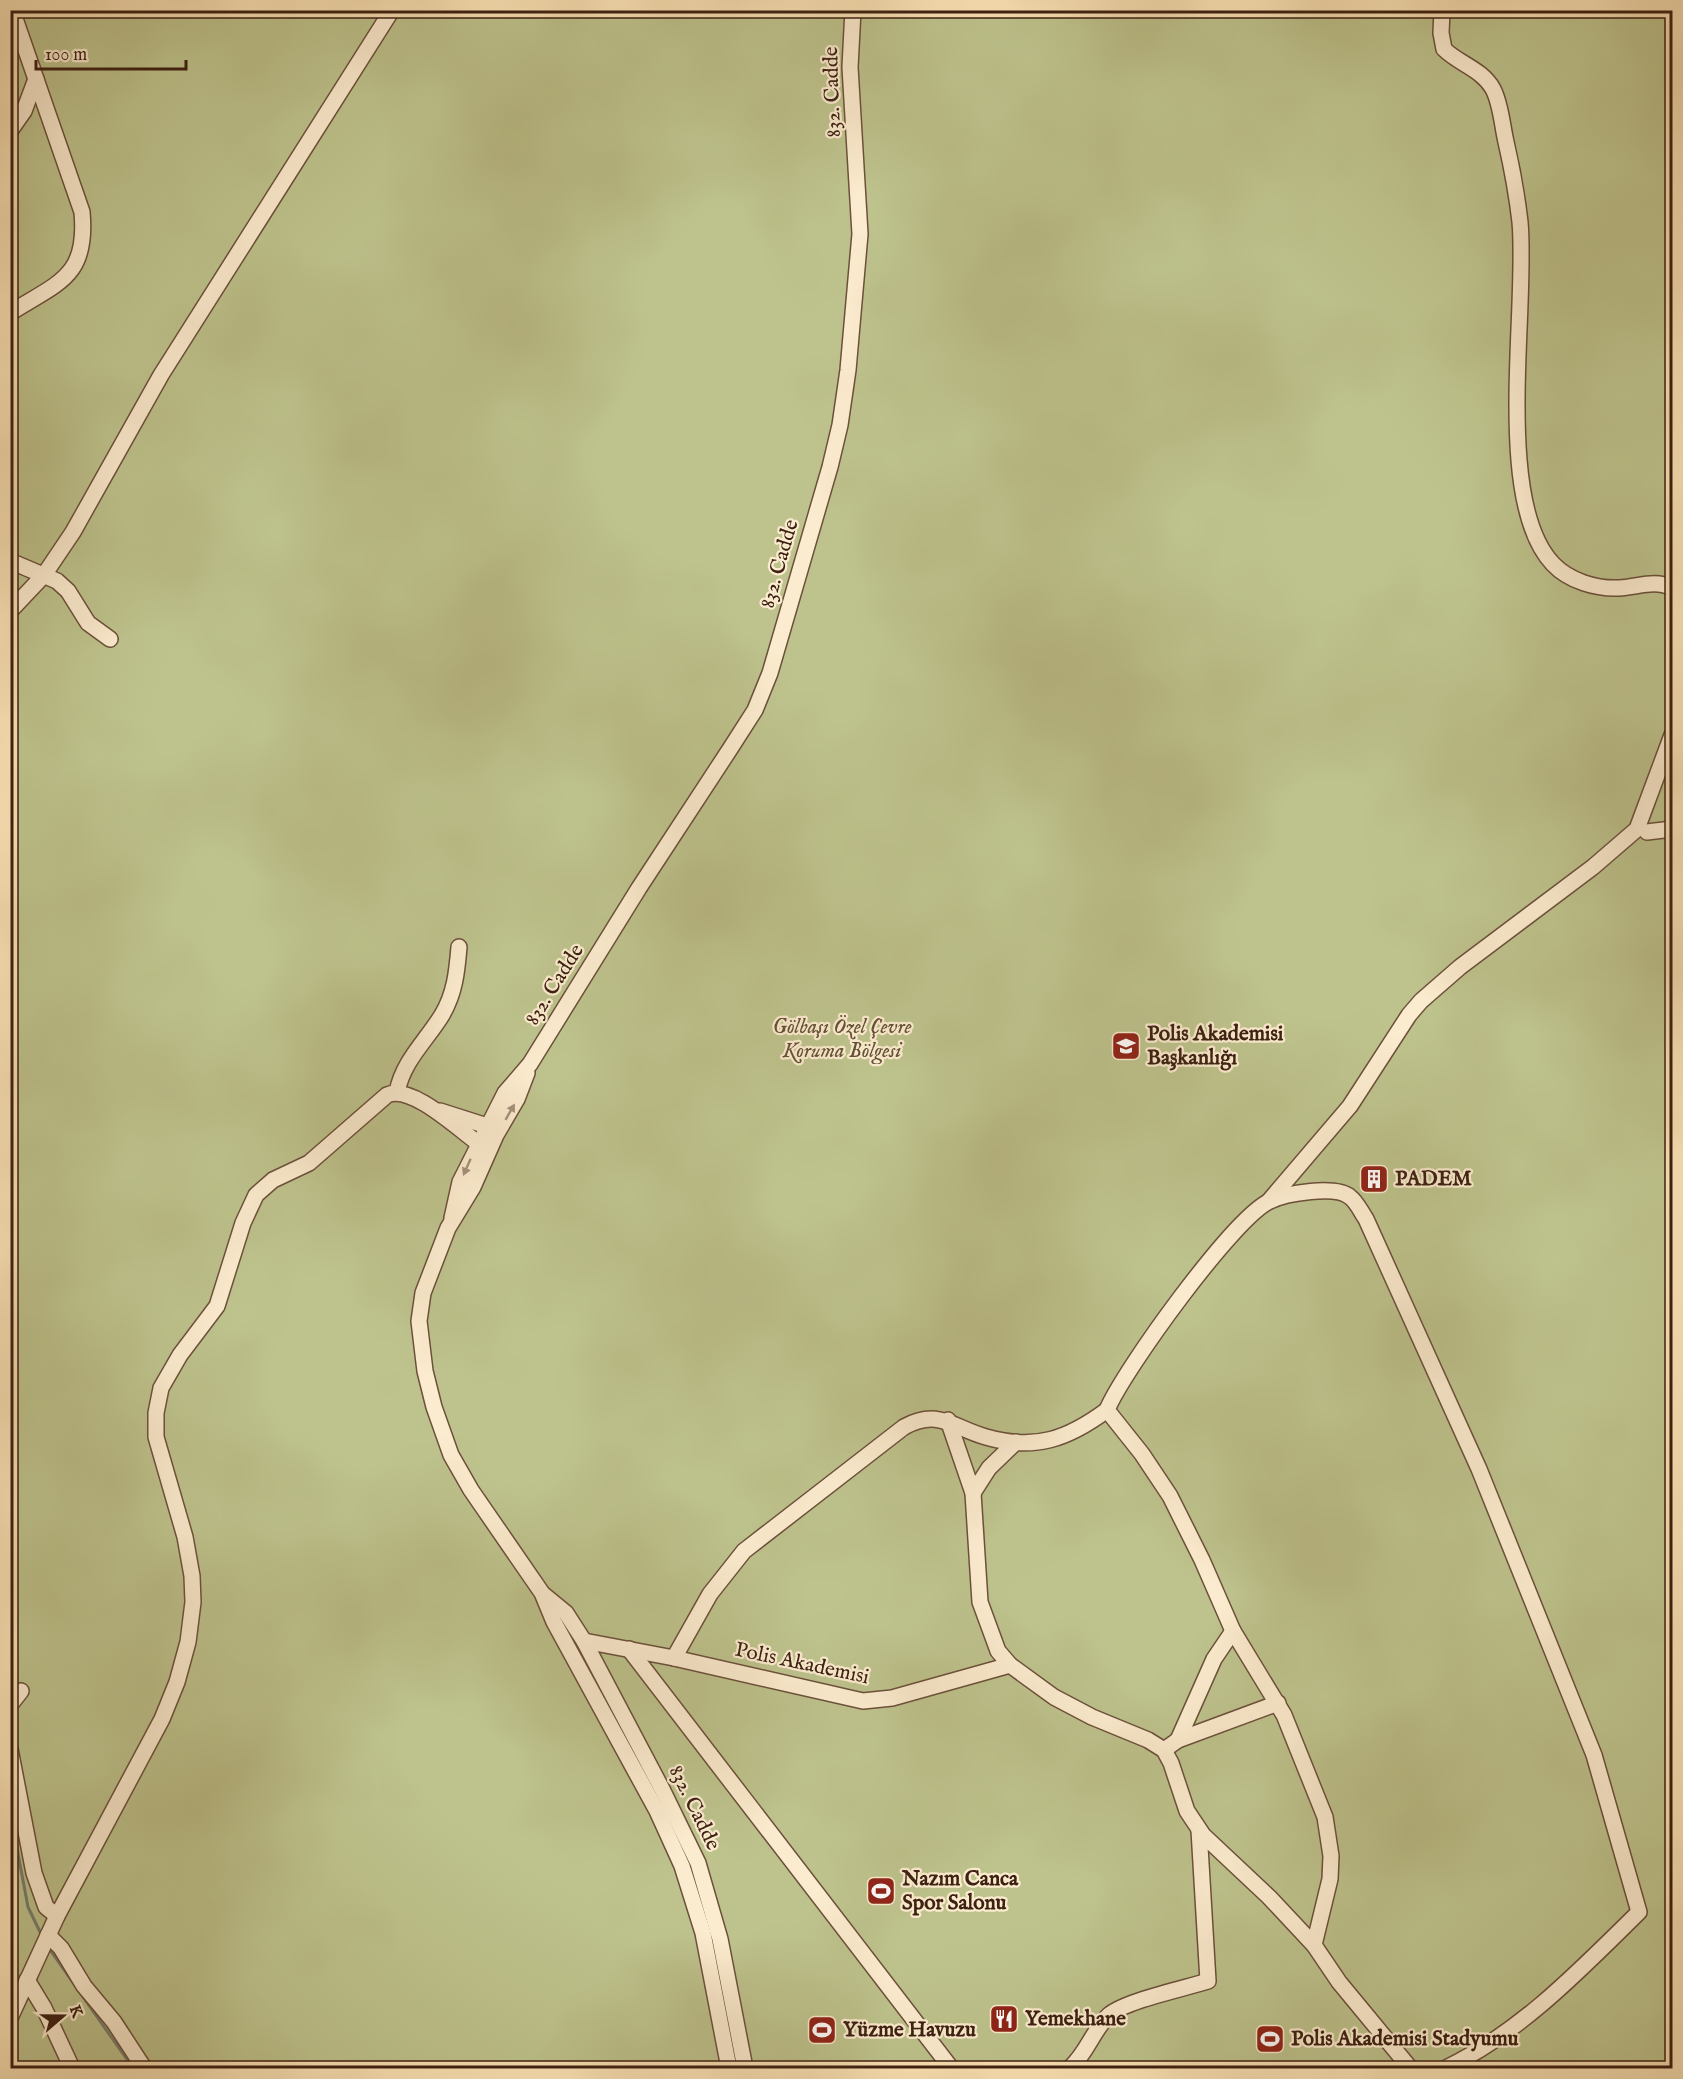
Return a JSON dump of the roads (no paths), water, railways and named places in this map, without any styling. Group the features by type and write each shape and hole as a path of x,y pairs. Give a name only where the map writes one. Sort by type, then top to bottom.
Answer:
{"street":[{"path":"10,313 62,280 75,265 83,249 82,212 12,10"},
{"path":"10,611 44,575 73,532 161,375 392,10"},
{"name":"832. Cadde","path":"727,2062 703,1933 682,1866 657,1811 554,1622 542,1593 460,1473 444,1438 432,1398 420,1338 420,1307 429,1276 452,1218 460,1182 488,1138 517,1100 530,1064 650,871 744,727 770,673 830,467 840,425 848,370 860,234 850,66 853,10"},
{"path":"1443,10 1441,33 1444,49 1480,73 1494,91 1509,155 1520,222 1517,401 1520,449 1527,515 1533,531 1553,564 1583,584 1618,588 1658,583 1672,588"},
{"path":"10,131 24,111 36,80"},
{"path":"10,561 57,581 68,591 88,623 110,639"},
{"path":"674,1658 715,1586 750,1545 895,1432 924,1419 948,1420 984,1437 1016,1442 1056,1440 1083,1428 1107,1410 1124,1377 1168,1316 1219,1250 1269,1201 1350,1106 1421,1000 1460,967 1611,853 1637,829 1672,735"},
{"path":"1647,832 1672,829"},
{"path":"398,1092 400,1076 443,1014 456,983 459,947"},
{"path":"10,2018 57,1916 162,1719 177,1682 191,1626 193,1602 187,1547 156,1437 156,1413 160,1388 180,1355 217,1306 243,1222 255,1195 273,1180 309,1163 387,1095 398,1092 488,1138"},
{"path":"1269,1201 1308,1193 1343,1192 1352,1197 1366,1219 1479,1469 1590,1745 1607,1793 1639,1912 1549,1999 1480,2049 1446,2068"},
{"path":"1107,1410 1142,1454 1170,1496 1202,1560 1233,1631 1278,1703 1325,1817 1329,1836 1330,1879 1314,1945"},
{"path":"948,1420 973,1492 980,1602 998,1650 1011,1665 1034,1683 1072,1707 1148,1740 1164,1750 1187,1811 1199,1830 1269,1897 1314,1945 1339,1982 1410,2068"},
{"path":"973,1492 989,1468 1016,1442"},
{"name":"832. Cadde","path":"542,1593 566,1613 584,1641 698,1863 720,1939 745,2068"},
{"path":"1178,1740 1214,1659 1233,1631"},
{"name":"Polis Akademisi","path":"584,1641 674,1658 847,1697 878,1701 1011,1665"},
{"path":"629,1649 951,2068"},
{"path":"10,1705 21,1692"},
{"path":"1164,1750 1178,1740 1278,1703"},
{"path":"10,1749 34,1873 46,1907 57,1916"},
{"path":"1070,2068 1085,2053 1104,2021 1116,2011 1208,1981 1199,1830"},
{"path":"48,1935 61,1948 84,1986 114,2022 144,2068"},
{"path":"27,1980 44,2008 72,2068"},
{"path":"727,2062 742,2052"}],"waterway":[{"path":"10,1811 28,1907 42,1936"},
{"path":"48,1947 133,2068"}],"place":[{"name":"Polis Akademisi Başkanlığı","path":"1126,1046"},
{"name":"PADEM","path":"1374,1179"},
{"name":"Nazım Canca Spor Salonu","path":"881,1891"},
{"name":"Yemekhane","path":"1004,2019"},
{"name":"Yüzme Havuzu","path":"822,2030"},
{"name":"Polis Akademisi Stadyumu","path":"1270,2039"}],"park label":[{"name":"Gölbaşı Özel Çevre Koruma Bölgesi","path":"842,1039"}]}
